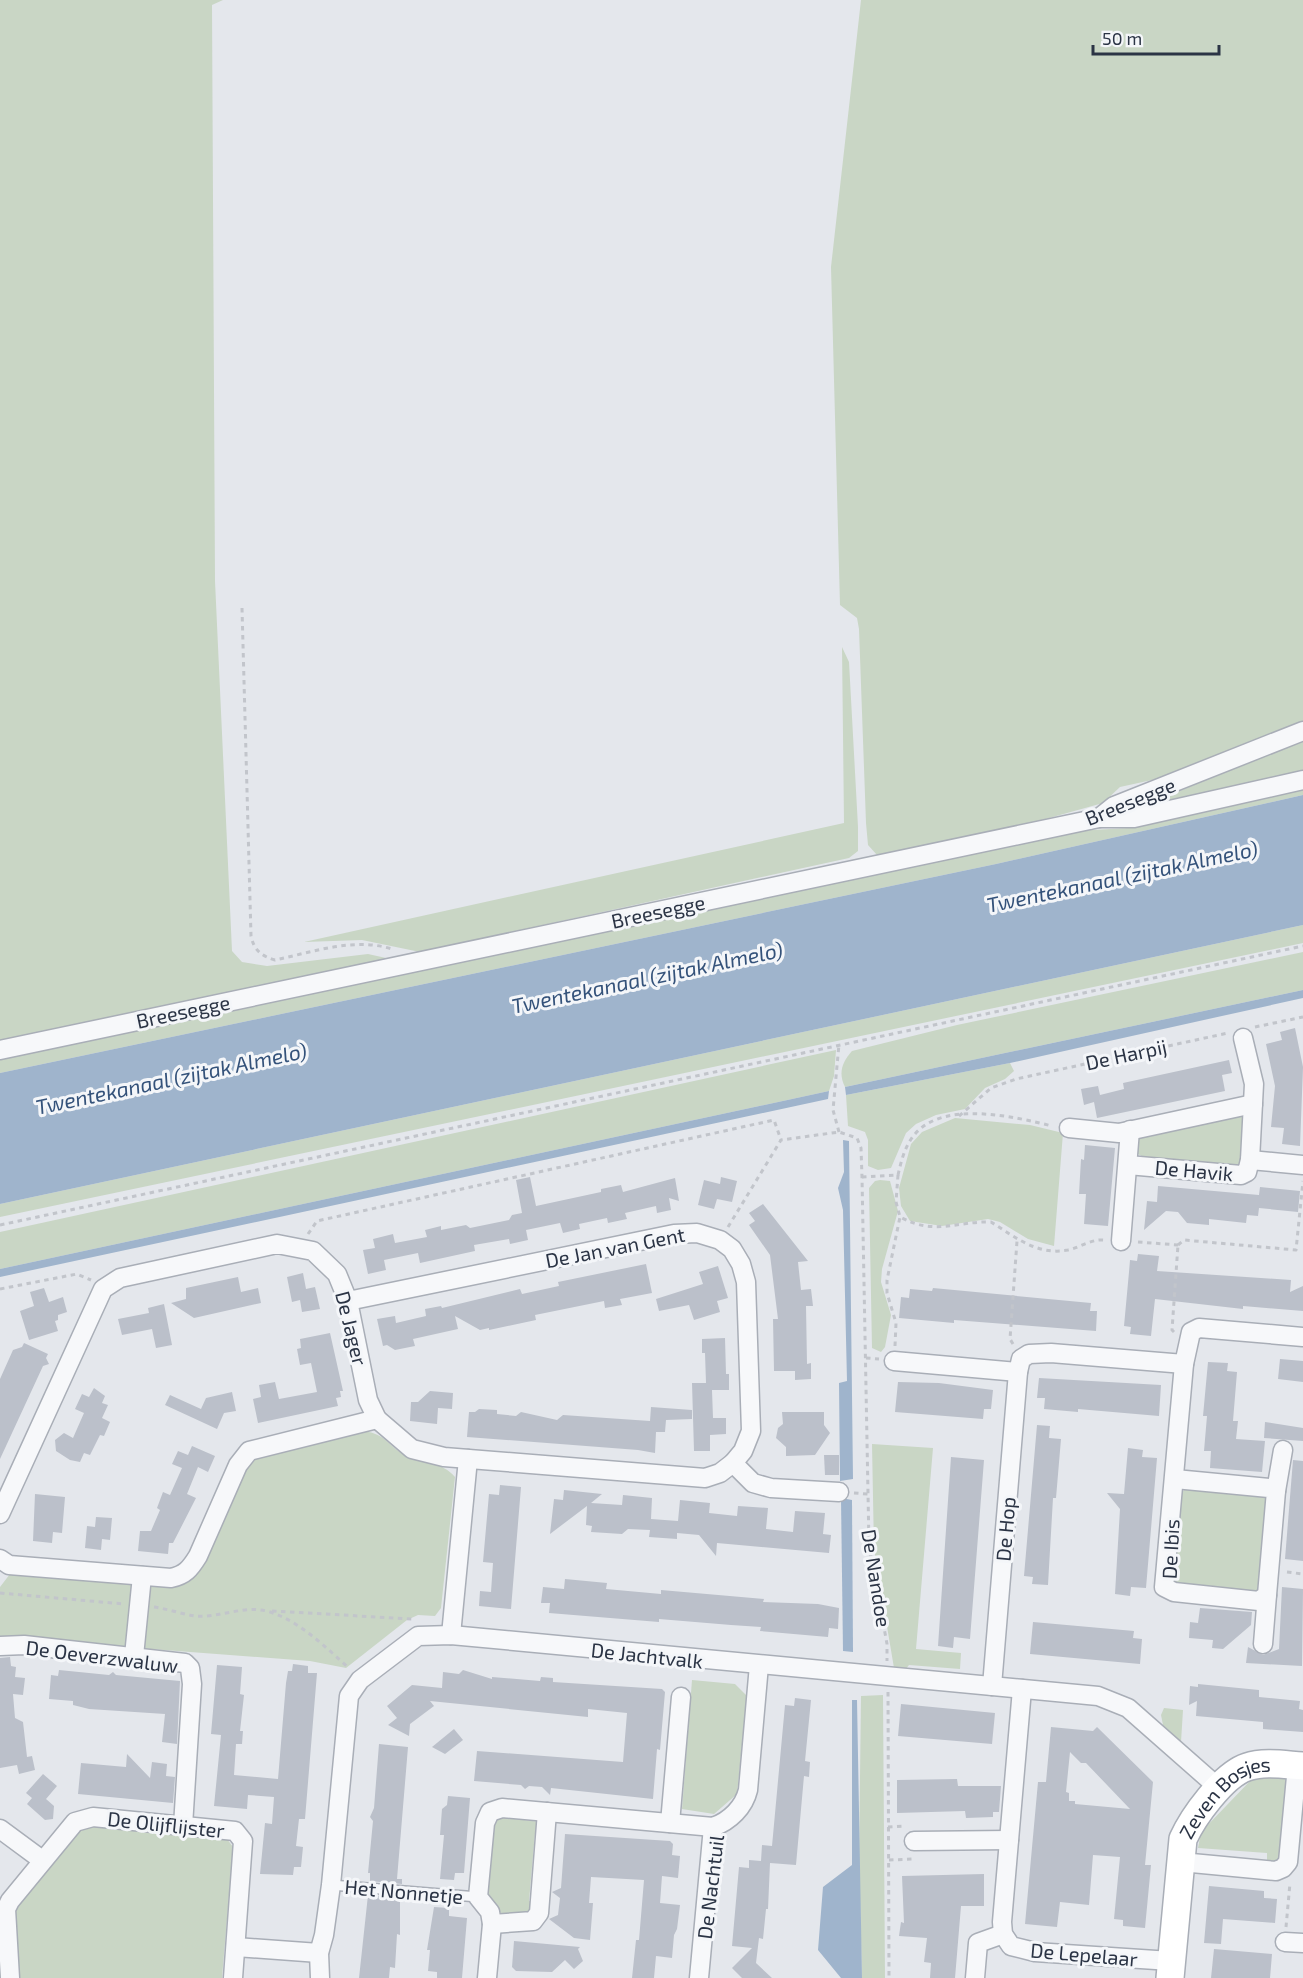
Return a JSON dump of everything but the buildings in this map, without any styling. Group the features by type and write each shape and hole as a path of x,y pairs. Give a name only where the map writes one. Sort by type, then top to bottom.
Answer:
{"street":[{"name":"Breesegge","path":"0,1050 1100,818 1114,807 1303,731"},
{"path":"1100,818 1134,818 1303,780"},
{"name":"De Havik","path":"1128,1165 1241,1176 1247,1172 1250,1160 1254,1084 1241,1033"},
{"name":"De Havik","path":"1069,1128 1119,1133 1253,1104"},
{"name":"De Havik","path":"1113,1241 1128,1165 1131,1130"},
{"name":"De Havik","path":"1250,1160 1303,1165"},
{"name":"De Jan van Gent","path":"348,1301 674,1234 697,1233 720,1240"},
{"path":"3,1567 171,1578 183,1575 190,1569 238,1465 249,1451 376,1419 412,1449 444,1457 705,1478 720,1473 743,1451 751,1431 746,1282 732,1249 720,1240"},
{"name":"De Jager","path":"103,1289 120,1278 277,1244 313,1251 337,1274 348,1301 368,1400 376,1419"},
{"path":"0,1514 103,1289"},
{"path":"894,1361 1019,1365 1029,1353 1051,1353 1184,1364 1187,1341 1191,1332 1199,1328 1303,1337"},
{"name":"De Ibis","path":"1184,1364 1164,1587 1174,1592 1259,1601 1267,1595"},
{"name":"De Hop","path":"992,1686 1019,1365"},
{"path":"1263,1644 1276,1491 1283,1450"},
{"path":"451,1635 468,1458"},
{"path":"733,1463 753,1483 771,1488 839,1492"},
{"path":"1175,1479 1269,1488 1276,1491"},
{"path":"134,1656 142,1576"},
{"name":"De Jachtvalk","path":"320,1978 319,1953 331,1885 349,1696 360,1680 418,1636 451,1635 1098,1696 1114,1700 1128,1708 1220,1789"},
{"name":"De Oeverzwaluw","path":"0,1646 24,1645 185,1663 190,1668 183,1826"},
{"name":"De Nachtuil","path":"699,1978 713,1827 722,1824 745,1802 759,1665"},
{"name":"De Lepelaar","path":"1022,1689 1003,1934 1011,1946 1035,1952 1171,1969"},
{"path":"670,1823 681,1697"},
{"name":"Zeven Bosjes","path":"1171,1969 1183,1839 1190,1825 1235,1772 1248,1766 1300,1766 1288,1862 1283,1868 1276,1870 1181,1862"},
{"path":"487,1978 492,1924 490,1912 478,1897 485,1823 490,1812 502,1808 713,1827"},
{"path":"492,1924 533,1922 539,1913 548,1812"},
{"name":"De Olijflijster","path":"10,1978 3,1930 6,1909 10,1901 75,1822 93,1817 235,1831 243,1841 233,1978"},
{"path":"0,1829 42,1860"},
{"path":"914,1841 1009,1840"},
{"name":"De Lepelaar","path":"975,1978 978,1943 1003,1934"},
{"path":"236,1947 319,1953"}],"lane":[{"name":"Het Nonnetje","path":"331,1885 478,1897"}],"path":[{"path":"243,608 251,936 254,946 264,957 274,960 355,944 372,943 394,949"},
{"path":"0,1225 1303,946"},
{"name":"De Harpij","path":"959,1116 991,1088 1016,1079 1241,1033 1303,1017"},
{"path":"781,1140 839,1132 833,1110 839,1044"},
{"path":"894,1361 896,1323 887,1293 886,1280 900,1217 896,1202 898,1175 902,1155 921,1129 937,1120 981,1114 1017,1117 1069,1128"},
{"path":"299,1247 317,1221 329,1218 774,1120 781,1140"},
{"name":"De Nandoe","path":"839,1132 857,1138 861,1148 869,1546 887,1644 889,1978"},
{"path":"720,1240 781,1140"},
{"path":"862,1177 898,1175"},
{"path":"900,1217 932,1229 992,1222 1017,1241 1052,1251 1067,1250 1092,1240 1178,1245 1184,1240 1296,1250 1303,1178"},
{"path":"1017,1241 1010,1339 1019,1365"},
{"path":"1178,1245 1172,1330 1187,1341"},
{"path":"0,1289 77,1274 103,1289"},
{"path":"0,1593 139,1605 195,1616 219,1615 245,1610 418,1619"},
{"path":"267,1611 288,1619 311,1635 360,1680"},
{"path":"1283,1868 1290,1878 1294,1942"}],"green space":[{"path":"0,0 223,0 212,5 215,581 232,951 242,962 267,966 368,954 395,960 0,1044"},
{"path":"861,0 1303,0 1303,722 1161,778 1120,787 1103,803 1042,820 877,855 868,845 866,823 859,629 857,618 840,605 831,267"},
{"path":"842,647 849,662 858,827 858,851 849,858 420,952 362,940 304,942 844,823"},
{"path":"1303,740 1303,770 1136,809"},
{"path":"1303,783 1303,795 996,864 0,1073 0,1058 1056,832 1128,828"},
{"path":"1303,925 1303,943 0,1217 0,1204"},
{"path":"1303,952 1303,990 845,1087 843,1082 842,1068 852,1051 957,1025"},
{"path":"836,1050 834,1076 829,1091 0,1269 0,1232"},
{"path":"1010,1063 1014,1071 1005,1079 985,1088 965,1109 936,1115 916,1124 906,1133 891,1168 878,1170 868,1166 868,1140 865,1132 848,1126 846,1095"},
{"path":"1245,1112 1246,1126 1240,1165 1217,1169 1189,1168 1148,1159 1138,1154 1137,1140 1148,1131"},
{"path":"955,1118 1030,1125 1063,1133 1054,1246 1028,1239 1000,1222 988,1219 942,1226 910,1221 901,1206 899,1188 911,1144 922,1132"},
{"path":"875,1181 890,1181 898,1211 882,1269 881,1282 891,1315 885,1347 881,1352 872,1348 869,1188"},
{"path":"363,1431 378,1435 401,1453 445,1468 455,1477 441,1608 435,1616 418,1615 407,1620 346,1668 310,1661 19,1639 0,1641 0,1587 10,1574 178,1587 190,1581 198,1572 247,1465 258,1456"},
{"path":"872,1444 933,1448 916,1649 961,1653 960,1669 909,1665 905,1670 894,1668 874,1549"},
{"path":"1188,1486 1259,1494 1266,1498 1268,1509 1261,1583 1257,1592 1247,1594 1174,1583 1170,1574 1177,1498"},
{"path":"692,1680 735,1684 747,1696 737,1794 714,1814 682,1809"},
{"path":"883,1695 885,1978 862,1978 859,1861 861,1696"},
{"path":"1164,1708 1183,1710 1181,1742 1163,1725 1161,1715"},
{"path":"1286,1776 1285,1783 1289,1784 1281,1859 1267,1865 1267,1853 1198,1848 1201,1832 1251,1780 1259,1777"},
{"path":"497,1817 541,1822 540,1828 535,1833 529,1901 535,1902 530,1914 503,1916 487,1893 492,1824"},
{"path":"88,1826 227,1839 233,1847 222,1978 18,1978 13,1915 15,1905 80,1830"}],"water":[{"name":"Twentekanaal (zijtak Almelo)","path":"1303,795 1303,925 0,1204 0,1073 996,864"},
{"path":"1303,990 1303,998 1010,1063 846,1095 845,1087"},
{"path":"829,1091 828,1099 0,1277 0,1269"},
{"path":"843,1140 849,1141 853,1479 840,1481 839,1383 847,1381 843,1210 838,1188 844,1172"},
{"path":"841,1498 852,1500 853,1652 843,1651"},
{"path":"852,1700 857,1700 862,1978 841,1978 818,1950 823,1887 852,1865"}]}
